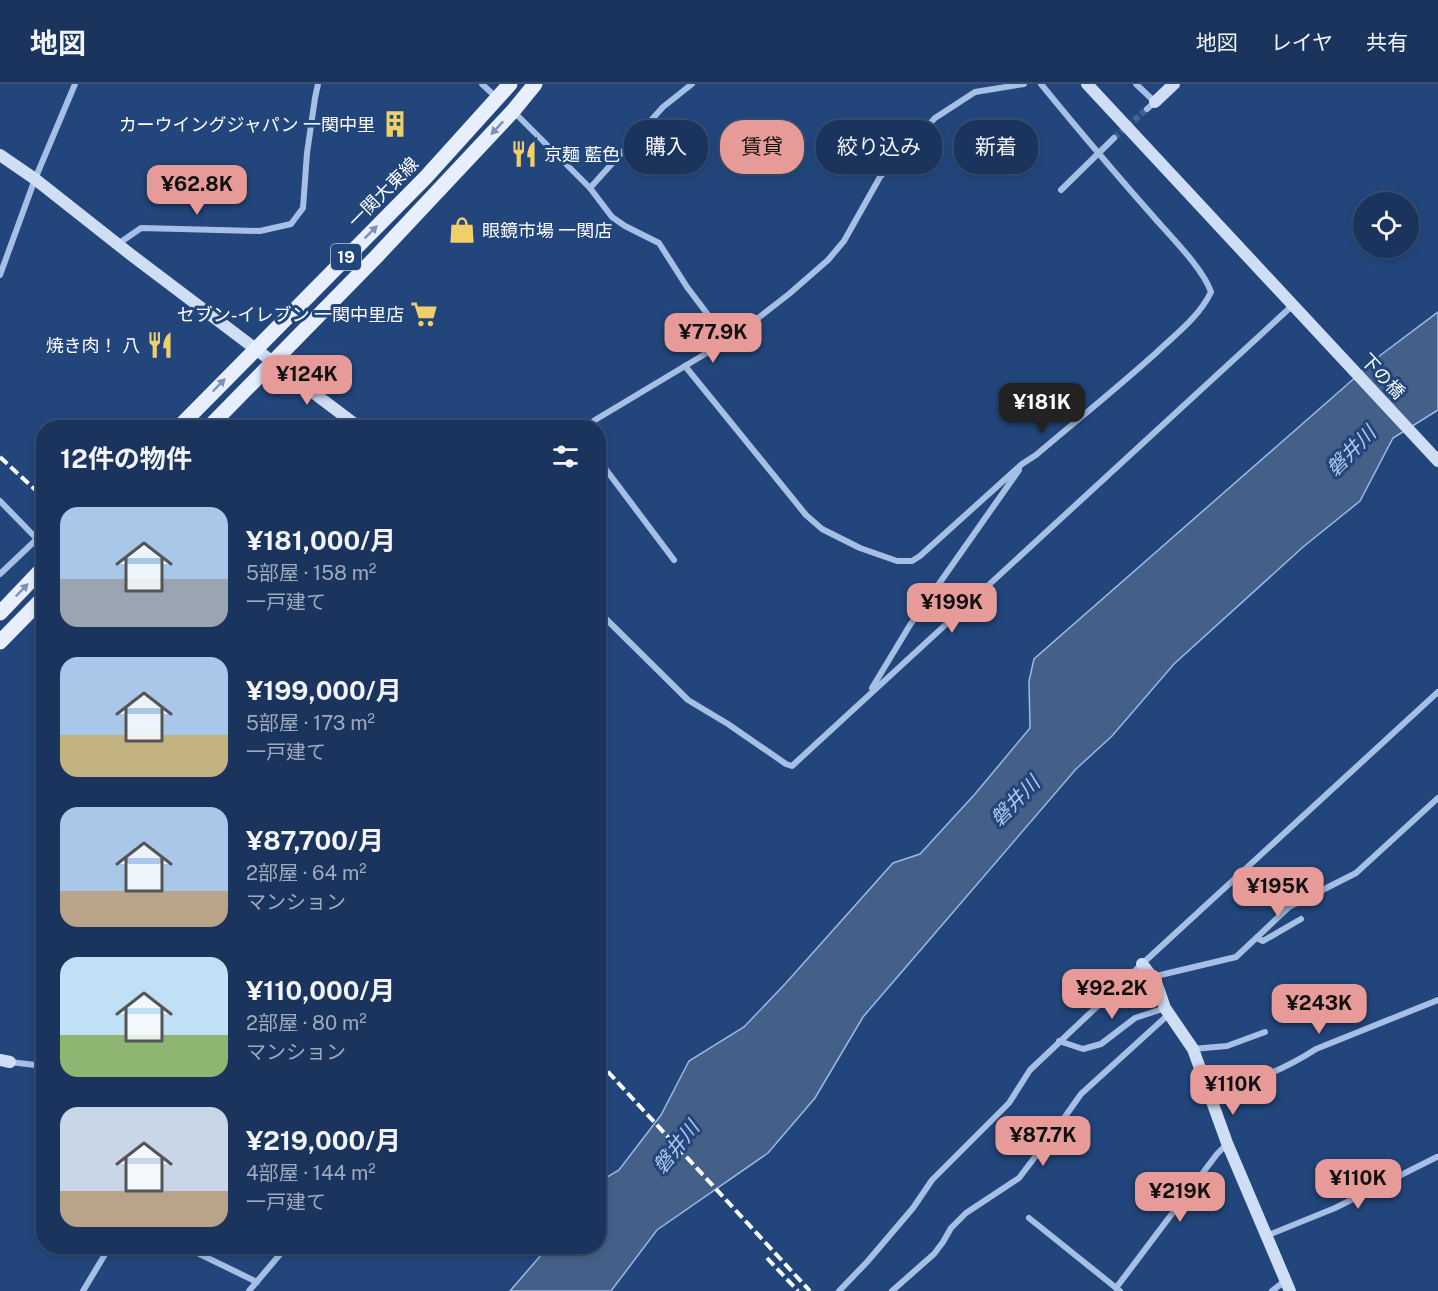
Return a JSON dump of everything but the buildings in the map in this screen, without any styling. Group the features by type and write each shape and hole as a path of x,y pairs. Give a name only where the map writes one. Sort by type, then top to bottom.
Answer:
{"main road":[{"name":"一関大東線","path":"186,420 426,177 510,84"},
{"name":"19","path":"216,420 376,257 513,111 535,84"},
{"path":"0,613 36,575"},
{"path":"0,642 36,605"}],"street":[{"path":"0,275 35,178 75,84"},
{"path":"117,244 141,228 260,231 291,224 303,208 307,153 318,84"},
{"path":"482,84 498,98"},
{"path":"590,188 663,107 692,84"},
{"path":"595,420 735,336 828,260 844,241 880,177 935,118 975,92 1024,84"},
{"path":"685,366 806,515 822,529 860,548 897,561 912,561 920,556 1022,464 1126,380 1164,346 1194,318 1211,292 1207,280 1041,84"},
{"name":"下の橋","path":"1087,84 1438,461"},
{"path":"1136,84 1151,105 1174,84"},
{"path":"513,111 590,188 612,217 659,243 687,287 727,340"},
{"path":"1061,190 1114,138"},
{"path":"0,155 35,178 117,244 349,420"},
{"path":"606,619 688,700 792,766 1293,305"},
{"path":"868,694 910,625 1022,464"},
{"path":"606,470 674,560"},
{"path":"0,501 36,538"},
{"path":"0,574 36,540"},
{"path":"839,1291 905,1217 932,1180 1009,1103 1030,1070 1059,1041 1438,692"},
{"path":"1152,977 1236,957 1289,907 1356,873 1438,800"},
{"path":"1257,938 1263,941 1301,919"},
{"path":"1142,964 1156,982 1167,1011 1192,1049 1227,1143 1287,1286 1274,1288 1272,1291"},
{"path":"1210,1096 1238,1087 1301,1059 1316,1048 1438,1000"},
{"path":"1059,1041 1083,1049 1101,1044 1135,1018 1167,1011"},
{"path":"892,1291 934,1254 951,1228 966,1213 1019,1178 1081,1094 1167,1011"},
{"path":"1192,1049 1227,1046 1265,1032"},
{"path":"5,1061 36,1065"},
{"path":"1029,1218 1118,1290 1227,1143"},
{"path":"1266,1236 1335,1208 1437,1157"},
{"path":"83,1291 105,1254"},
{"path":"199,1254 257,1282"},
{"path":"249,1291 280,1254"}],"water":[{"name":"磐井川","path":"1438,312 1438,410 1393,438 1360,501 1303,547 1174,664 1112,736 1076,769 863,1017 815,1098 768,1153 657,1230 611,1291 510,1291 542,1254 606,1254 606,1178 619,1170 661,1115 689,1061 744,1027 893,863 920,854 975,794 1030,728 1029,681 1034,659 1382,354"}],"tunnel":[{"path":"1114,138 1147,109"}],"railway":[{"path":"0,457 36,491"},
{"path":"606,1070 810,1291"},
{"path":"767,1258 798,1291"}],"place":[{"name":"カーウイングジャパン 一関中里","path":"395,124"},
{"name":"京麺 藍色","path":"524,154"},
{"name":"眼鏡市場 一関店","path":"462,230"},
{"name":"セブン-イレブン 一関中里店","path":"424,314"},
{"name":"焼き肉！ 八","path":"160,345"}]}
